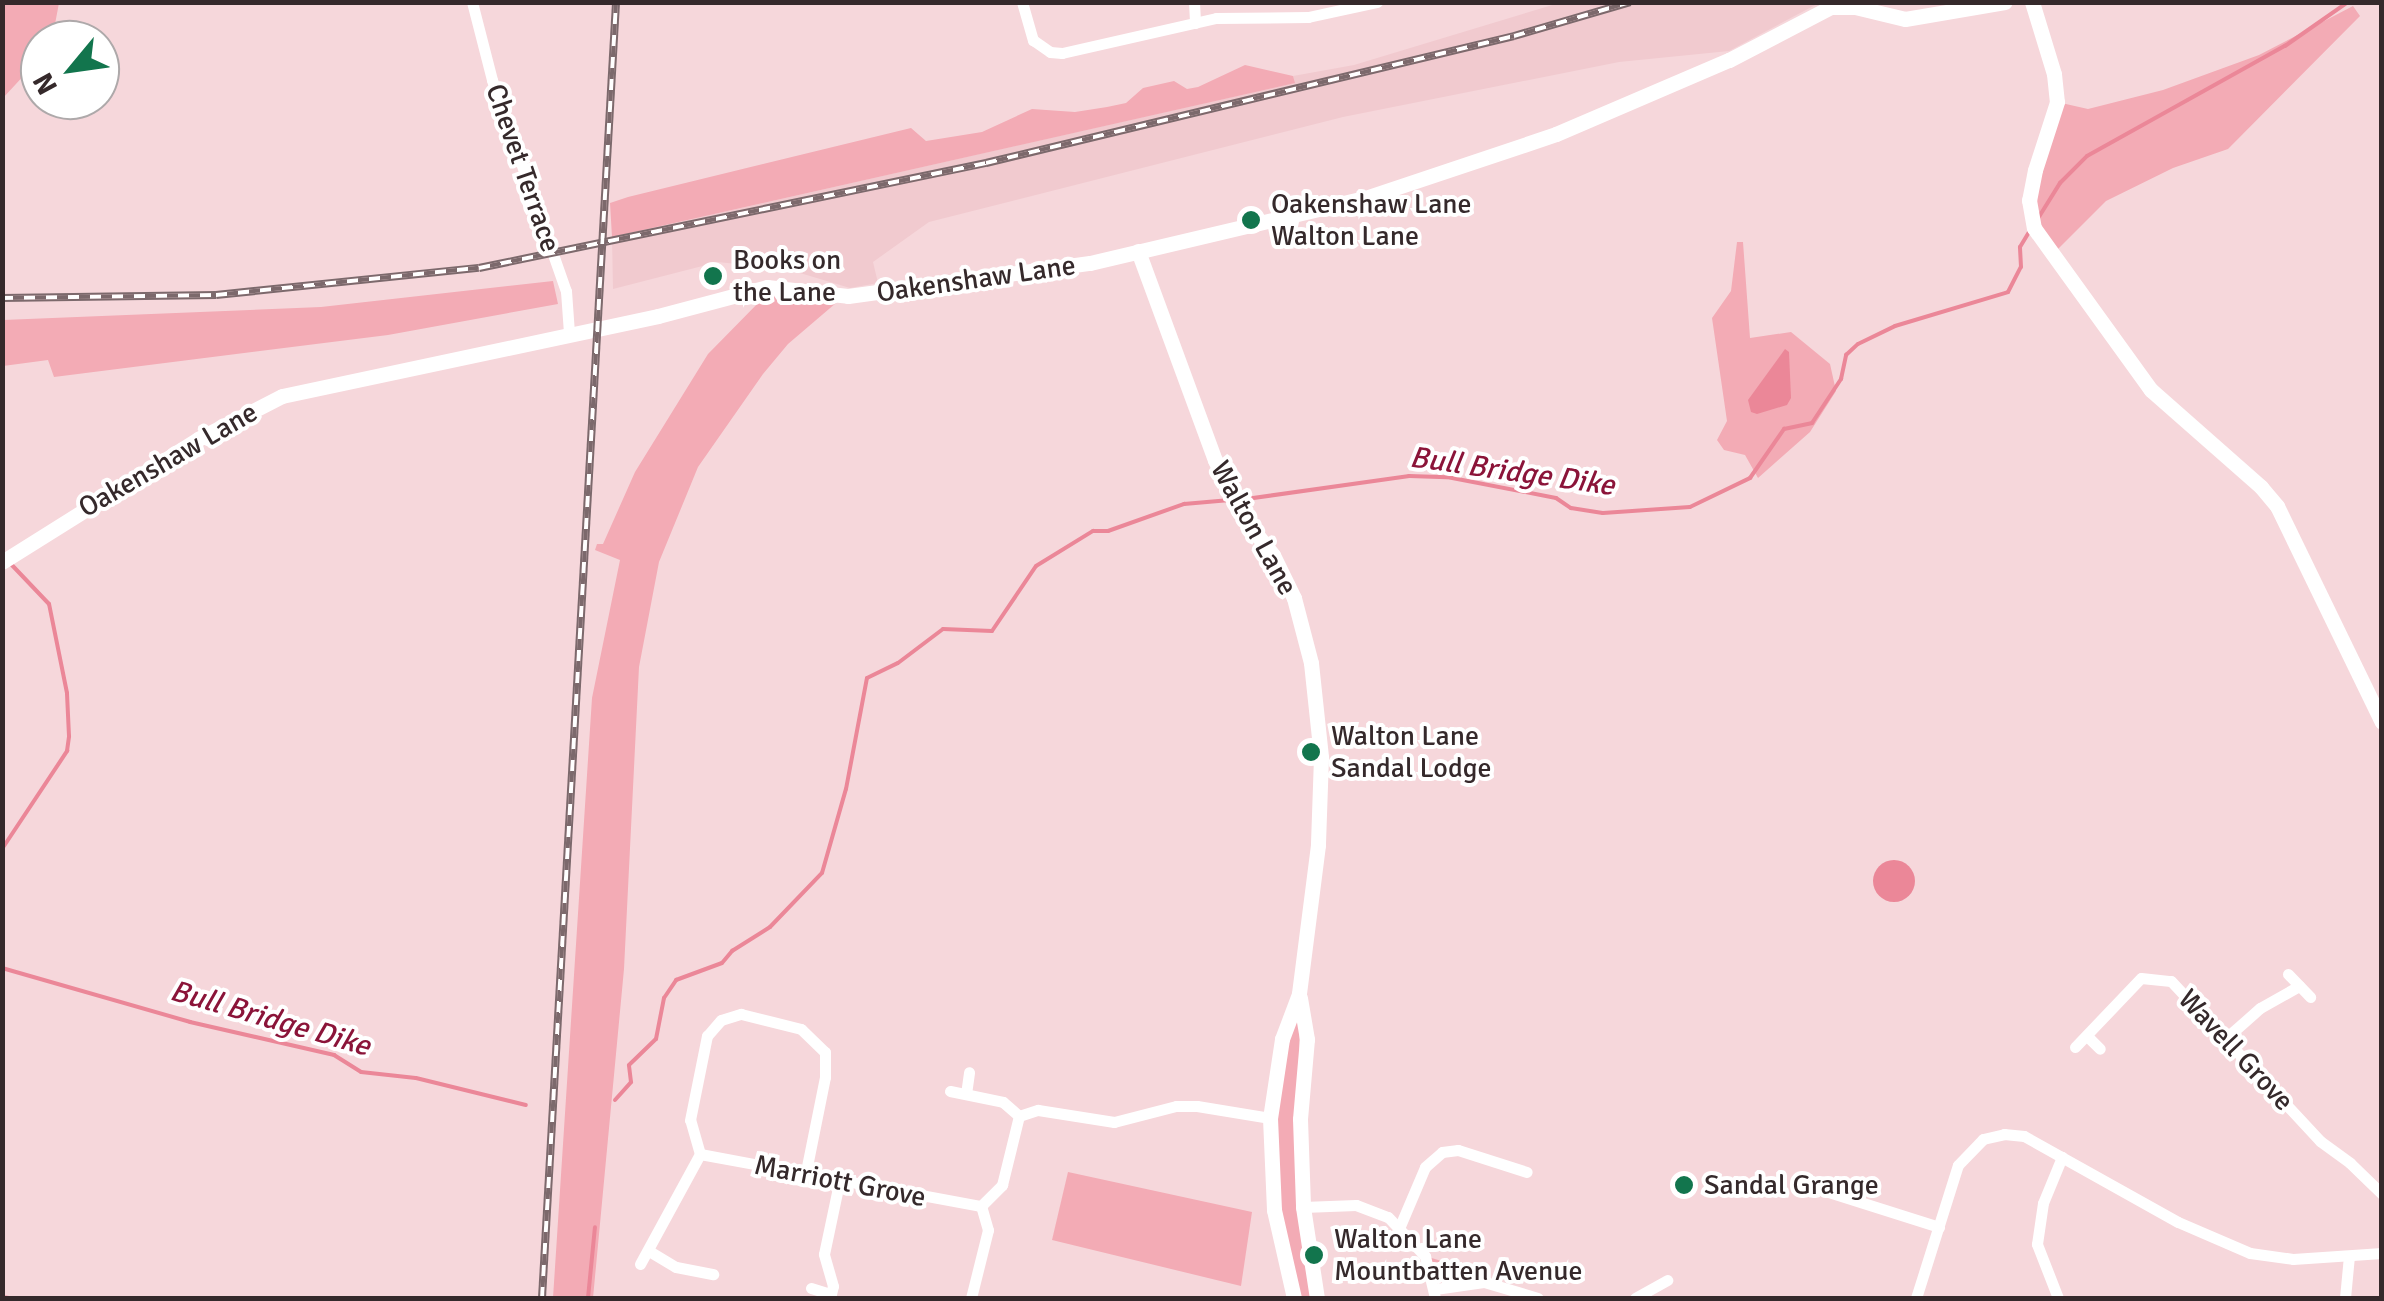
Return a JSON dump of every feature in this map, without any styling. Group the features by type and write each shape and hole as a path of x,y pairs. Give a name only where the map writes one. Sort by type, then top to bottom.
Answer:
{"street":[{"name":"Chevet Terrace","path":"472,2 492,80 566,291 576,332"},
{"path":"1022,2 1033,40 1050,52 1234,17 1308,18 1377,2"},
{"path":"1194,2 1195,23"},
{"path":"1844,4 1905,20 2005,2"},
{"path":"2032,2 2054,74 2056,102 2035,170 2030,200 2033,225 2152,390 2262,487 2277,506 2382,722"},
{"name":"Oakenshaw Lane","path":"9,559 86,506 282,396 604,328 767,287 785,286 825,296 860,295 1090,263 1365,198 1556,134 1729,60 1822,11 1844,4"},
{"name":"Walton Lane","path":"1138,252 1233,499 1272,554 1294,598 1311,664 1321,757 1318,845 1299,994 1282,1039 1270,1118 1274,1210 1294,1298"},
{"path":"2288,974 2310,998"},
{"name":"Wavell Grove","path":"2075,1047 2141,978 2158,976 2172,981 2320,1142 2350,1162 2382,1194"},
{"path":"2226,1038 2260,1008 2299,986"},
{"name":"Walton Lane","path":"1299,994 1307,1039 1300,1119 1303,1207 1316,1298"},
{"path":"640,1264 700,1154 690,1132 690,1120 707,1036 721,1020 741,1014 801,1028 824,1052 825,1077 806,1171"},
{"path":"2087,1036 2100,1049"},
{"path":"966,1094 969,1072"},
{"path":"950,1090 1003,1102 1020,1116"},
{"path":"1020,1116 1049,1110 1114,1122 1176,1106 1197,1106 1300,1119"},
{"path":"971,1298 988,1230 981,1206 1002,1185 1020,1116"},
{"path":"1916,1298 1958,1165 1983,1139 2004,1134 2024,1136 2178,1222 2250,1253 2293,1259 2382,1253"},
{"path":"1400,1226 1424,1167 1442,1152 1458,1150 1527,1172"},
{"name":"Marriott Grove","path":"700,1154 806,1171 839,1183 981,1206"},
{"path":"2058,1298 2037,1244 2043,1203 2062,1156"},
{"path":"811,1288 831,1294 834,1286 824,1254 839,1183"},
{"path":"1829,1187 1939,1227"},
{"path":"1274,1210 1356,1205 1400,1226 1425,1256 1435,1294 1484,1282 1538,1298"},
{"path":"649,1251 676,1267 712,1274"},
{"path":"2345,1298 2348,1256"},
{"path":"1635,1298 1666,1280"}],"shaded area":[{"path":"3,2 59,3 56,20 20,20 20,80 3,98"},
{"path":"1559,3 1819,3 1729,51 1619,62 1343,117 929,222 873,262 878,283 850,288 790,270 718,262 613,289 612,237 1294,83 1293,76 1354,65"},
{"path":"2353,6 2360,16 2228,149 2173,168 2106,201 2051,256 2029,200 2057,102 2088,109 2163,90 2259,55"},
{"path":"1245,65 1293,76 1295,83 612,237 610,203 628,197 911,128 926,141 982,132 1032,109 1075,112 1126,103 1143,88 1174,81 1187,89 1198,87"},
{"path":"1737,242 1743,242 1750,338 1791,332 1830,364 1836,391 1810,432 1758,478 1745,455 1724,450 1717,440 1727,421 1712,318 1731,291"},
{"path":"553,281 558,304 388,335 54,377 48,360 3,366 3,320 321,307"},
{"path":"766,295 836,303 788,344 698,467 659,562 639,667 624,969 593,1298 553,1298 592,698 620,560 595,550 597,544 603,544 635,472 708,354"},
{"path":"1785,349 1789,352 1791,398 1787,405 1757,414 1751,412 1748,400"},
{"path":"1894,860 1909,866 1915,881 1909,896 1894,902 1879,896 1873,881 1879,866"},
{"path":"1299,994 1300,1119 1317,1298 1294,1298 1274,1210 1270,1118"},
{"path":"1068,1172 1252,1212 1241,1286 1052,1240"},
{"path":"1425,1256 1471,1270 1484,1282 1435,1289"}],"waterway":[{"name":"Bull Bridge Dike","path":"2037,220 2060,183 2087,156 2285,46 2348,2"},
{"name":"Bull Bridge Dike","path":"1239,500 1409,476 1447,477 1556,498 1571,508 1603,513 1690,507 1750,478 1784,429 1812,423 1841,379 1846,355 1858,344 1895,326 2008,292 2021,267 2020,247 2029,232"},
{"name":"Bull Bridge Dike","path":"615,1100 631,1082 629,1065 656,1039 664,998 676,980 722,963 732,951 770,927 822,873 846,789 867,678 898,663 943,629 992,631 1036,566 1093,531 1108,531 1184,504 1230,500"},
{"path":"2,849 67,751 69,736 67,693 49,604 9,562"},
{"name":"Bull Bridge Dike","path":"2,968 190,1022 334,1055 361,1072 416,1078 526,1105"},
{"path":"588,1298 595,1227"},
{"path":"2,1297 9,1298"}],"railway":[{"path":"542,1298 616,2"},
{"path":"2,298 216,295 479,268 986,163 1514,36 1630,2"}],"place":[{"name":"Oakenshaw Lane Walton Lane","path":"1251,220"},
{"name":"Books on the Lane","path":"713,276"},
{"name":"Walton Lane Sandal Lodge","path":"1311,752"},
{"name":"Sandal Grange","path":"1684,1185"},
{"name":"Walton Lane Mountbatten Avenue","path":"1314,1255"}]}
